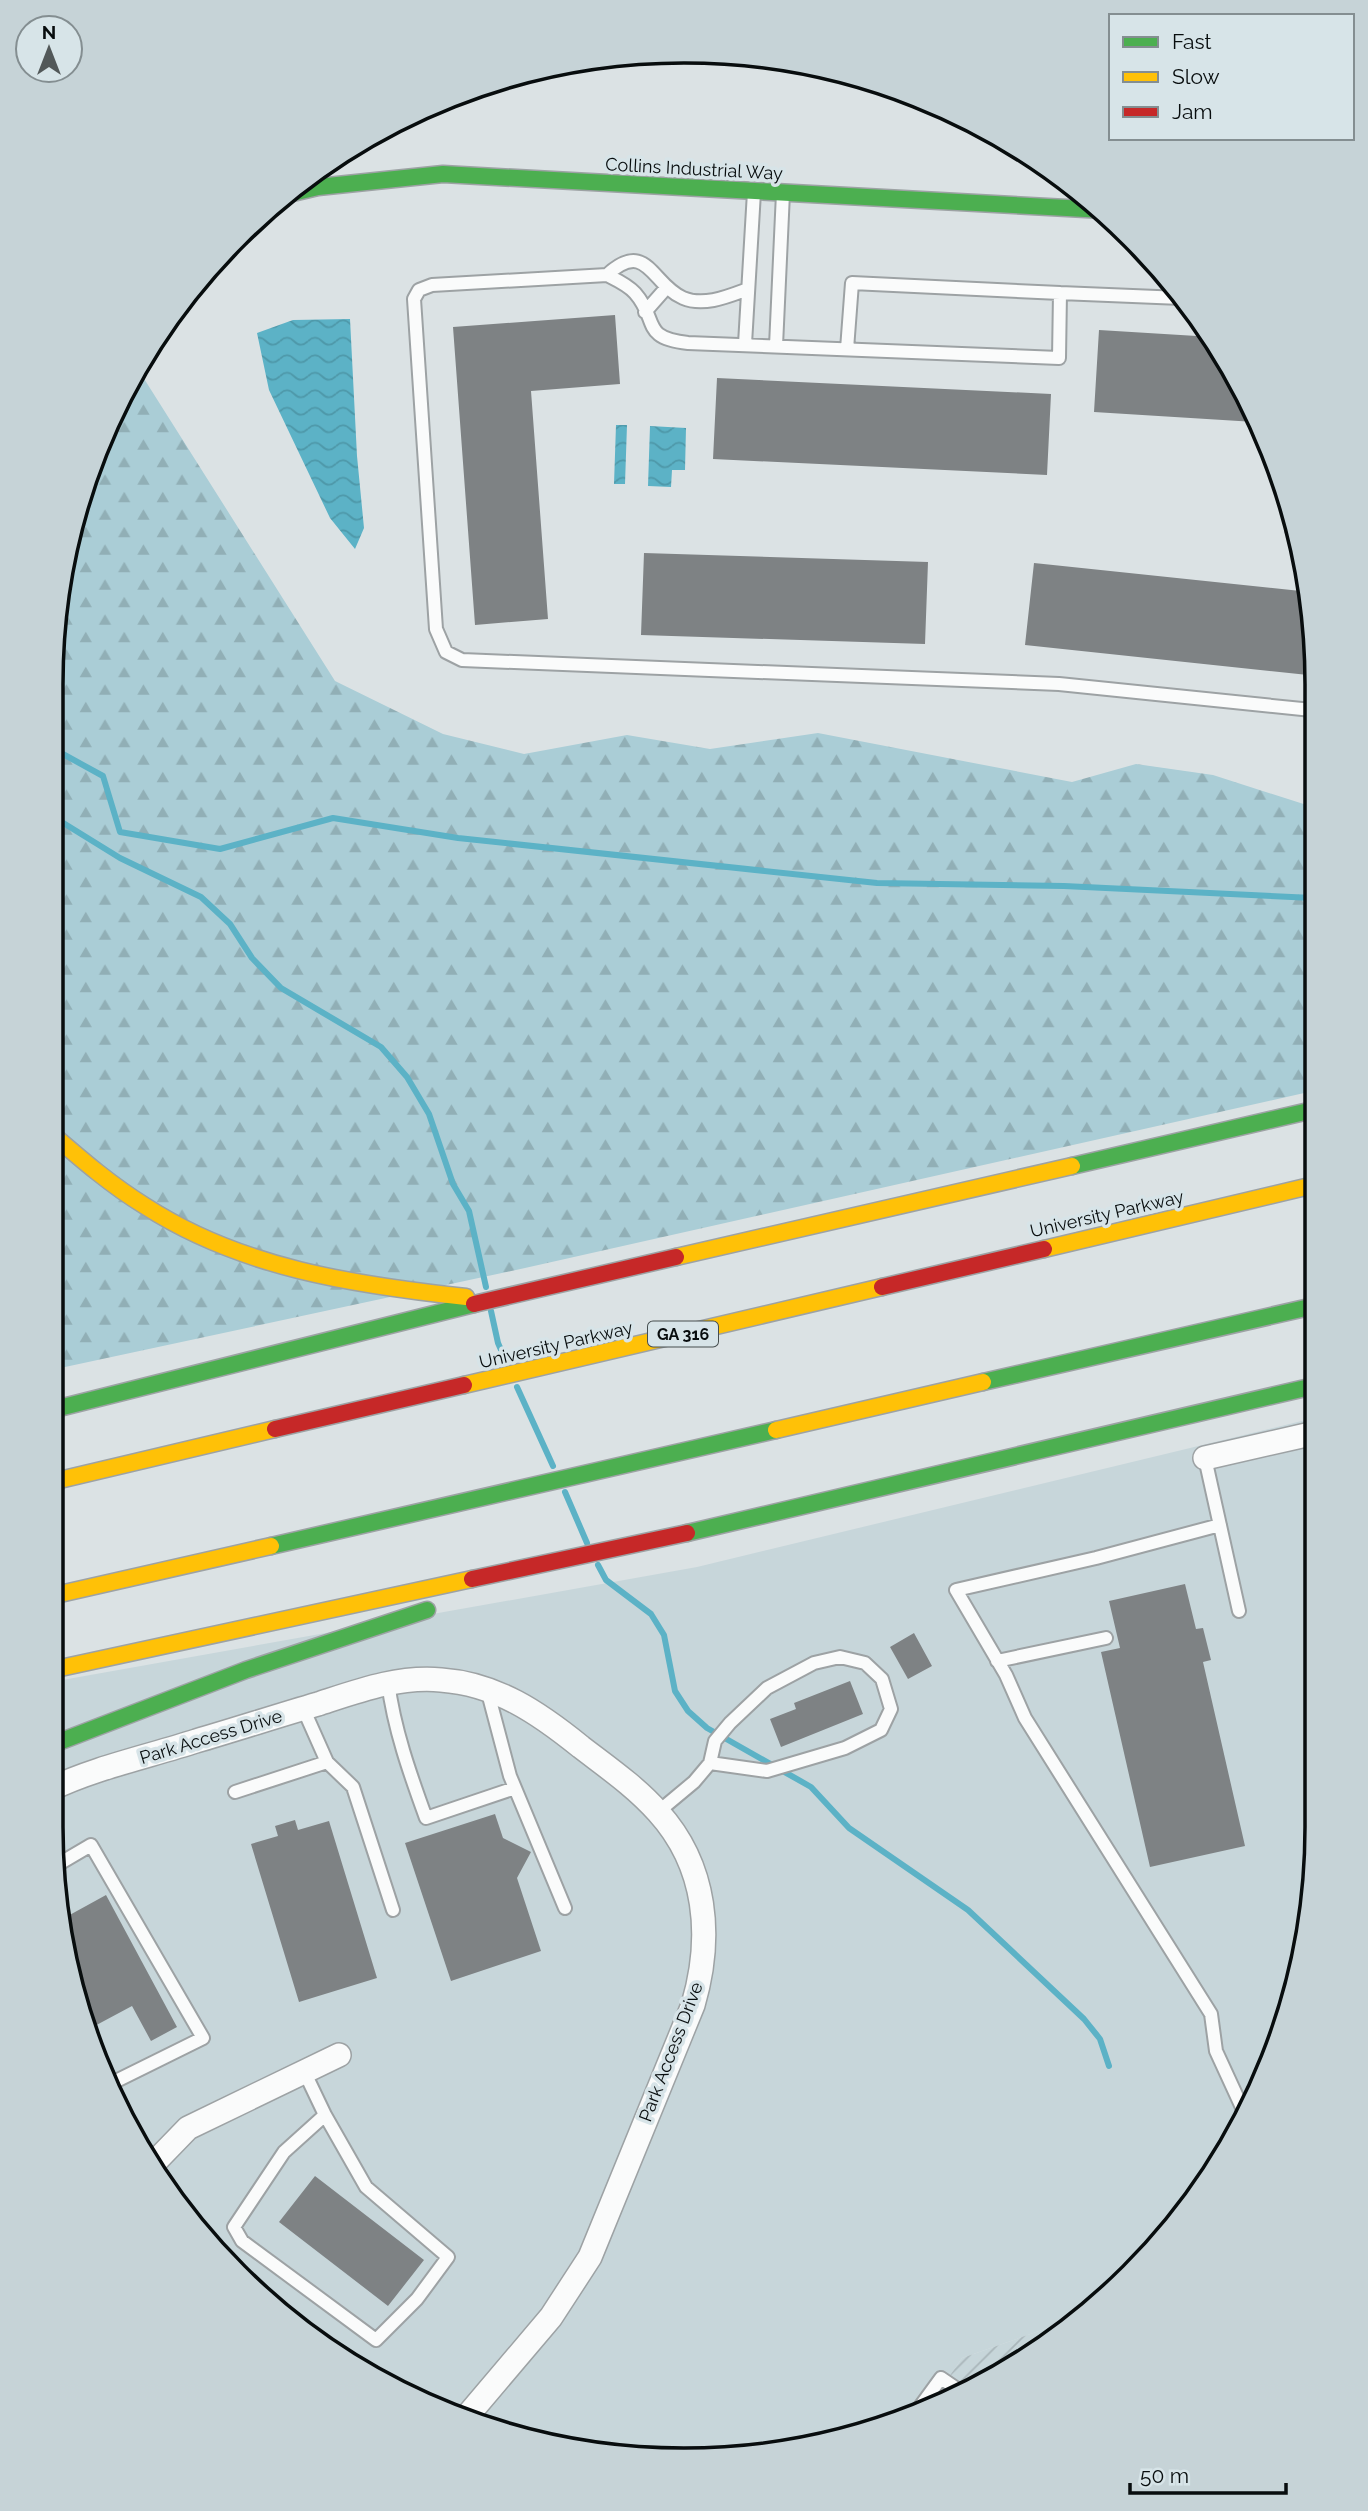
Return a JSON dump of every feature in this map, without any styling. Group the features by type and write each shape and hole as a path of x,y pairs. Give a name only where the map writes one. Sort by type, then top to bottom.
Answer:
{"main road":[{"name":"Collins Industrial Way","path":"309,189 443,174 1083,209"},
{"path":"63,1407 496,1299 1305,1113"},
{"path":"63,1145 128,1197 176,1226 223,1248 275,1266 332,1279 417,1292 496,1299"},
{"name":"University Parkway","path":"63,1479 1305,1187"},
{"path":"63,1593 1305,1308"},
{"path":"63,1667 622,1548 1305,1388"},
{"path":"479,1594 622,1548"},
{"path":"63,1740 246,1670 439,1606"}],"street":[{"path":"1205,1458 1305,1435"},
{"name":"Park Access Drive","path":"63,1785 388,1682 440,1679 487,1689 517,1701 545,1718 632,1787 658,1812 686,1852 703,1904 705,1945 696,1995 590,2257 551,2317 472,2411"},
{"path":"159,2158 188,2127 339,2055"}],"lane":[{"path":"744,345 754,191"},
{"path":"776,346 783,193"},
{"path":"607,275 621,263 636,261 650,268 667,287 684,298 705,302 748,289"},
{"path":"1060,293 1059,358 671,341 657,334 633,290 607,275 432,285 419,290 414,299 436,629 446,652 462,660 1059,684 1305,709"},
{"path":"848,349 852,283 1170,298"},
{"path":"645,312 667,287"},
{"path":"1205,1458 1240,1611"},
{"path":"1220,1525 1096,1558 956,1590 1026,1718 1212,2014 1216,2051 1240,2104"},
{"path":"997,1661 1106,1638"},
{"path":"658,1812 694,1782 710,1763 715,1741 767,1688 814,1662 840,1657 865,1663 882,1679 891,1709 881,1730 845,1748 767,1771 710,1763"},
{"path":"388,1682 405,1759 426,1818 515,1788"},
{"path":"487,1689 493,1719 515,1788 565,1908"},
{"path":"303,1708 327,1762 353,1787 393,1910"},
{"path":"235,1792 327,1762"},
{"path":"64,1862 91,1845 202,2038 117,2080"},
{"path":"304,2071 325,2115 366,2187 448,2257 417,2299 376,2340 242,2241 234,2227 284,2152 325,2115"},
{"path":"925,2399 941,2378 953,2387"}],"shaded area":[{"path":"1305,1420 1305,1827 1300,1908 1284,1988 1272,2027 1258,2065 1222,2138 1177,2205 1123,2266 1093,2294 1053,2326 962,2358 937,2394 884,2415 805,2436 725,2447 643,2447 603,2443 523,2427 446,2401 373,2365 275,2294 245,2266 191,2205 146,2138 127,2102 110,2065 84,1988 68,1908 64,1868 63,1680 697,1567"},
{"path":"1053,2326 994,2365 937,2394 962,2358"}],"green space":[{"path":"143,378 335,681 443,734 524,754 627,735 710,749 818,733 1072,782 1136,764 1213,775 1305,804 1305,1093 525,1268 63,1367 64,643 68,603 84,523 110,446"}],"water":[{"path":"350,319 357,456 364,528 355,549 330,518 269,390 257,333 293,320"},
{"path":"616,425 627,425 625,484 614,484"},
{"path":"650,426 686,428 685,470 672,470 671,487 648,486"}],"building":[{"path":"615,315 620,384 531,391 548,619 475,625 453,327"},
{"path":"1099,330 1198,336 1247,421 1094,412"},
{"path":"717,378 1051,394 1047,475 713,459"},
{"path":"644,553 928,562 925,644 641,635"},
{"path":"1034,563 1298,591 1305,675 1025,645"},
{"path":"1185,1584 1196,1629 1203,1628 1211,1660 1203,1662 1245,1846 1150,1867 1101,1652 1120,1648 1109,1601"},
{"path":"914,1633 932,1666 908,1679 890,1647"},
{"path":"850,1681 863,1714 781,1747 770,1719 796,1709 794,1703"},
{"path":"495,1814 503,1838 531,1852 517,1878 541,1951 451,1981 405,1843"},
{"path":"295,1820 298,1830 329,1821 377,1978 299,2002 251,1844 278,1836 275,1826"},
{"path":"106,1895 177,2027 151,2041 132,2006 96,2026 84,1988 69,1915"},
{"path":"315,2176 424,2260 388,2306 279,2222"}],"waterway":[{"path":"63,754 103,776 120,832 220,849 333,818 458,838 877,883 1064,886 1305,898"},
{"path":"63,823 120,858 201,897 230,924 252,958 281,988 381,1047 407,1077 429,1114 453,1184 469,1211 486,1287"},
{"path":"491,1311 498,1343 506,1361"},
{"path":"517,1387 553,1466"},
{"path":"565,1492 587,1543"},
{"path":"598,1565 606,1580 651,1614 664,1635 675,1691 688,1711 707,1728 811,1787 849,1828 968,1910 1084,2019 1100,2039 1109,2066"}],"traffic: fast":[{"path":"309,189 443,174 1083,209"},
{"path":"1072,1166 1305,1112"},
{"path":"63,1407 474,1304"},
{"path":"983,1382 1305,1308"},
{"path":"687,1533 1305,1388"},
{"path":"271,1546 776,1430"},
{"path":"63,1740 246,1670 427,1610"}],"traffic: slow":[{"path":"63,1143 132,1198 220,1245 259,1259 341,1279 466,1297"},
{"path":"676,1257 1072,1166"},
{"path":"1044,1249 1305,1187"},
{"path":"464,1385 882,1287"},
{"path":"776,1430 983,1382"},
{"path":"63,1479 275,1429"},
{"path":"63,1593 271,1546"},
{"path":"63,1667 472,1579"}],"traffic: jam":[{"path":"882,1287 1044,1249"},
{"path":"474,1304 676,1257"},
{"path":"275,1429 464,1385"},
{"path":"472,1579 687,1533"}]}
